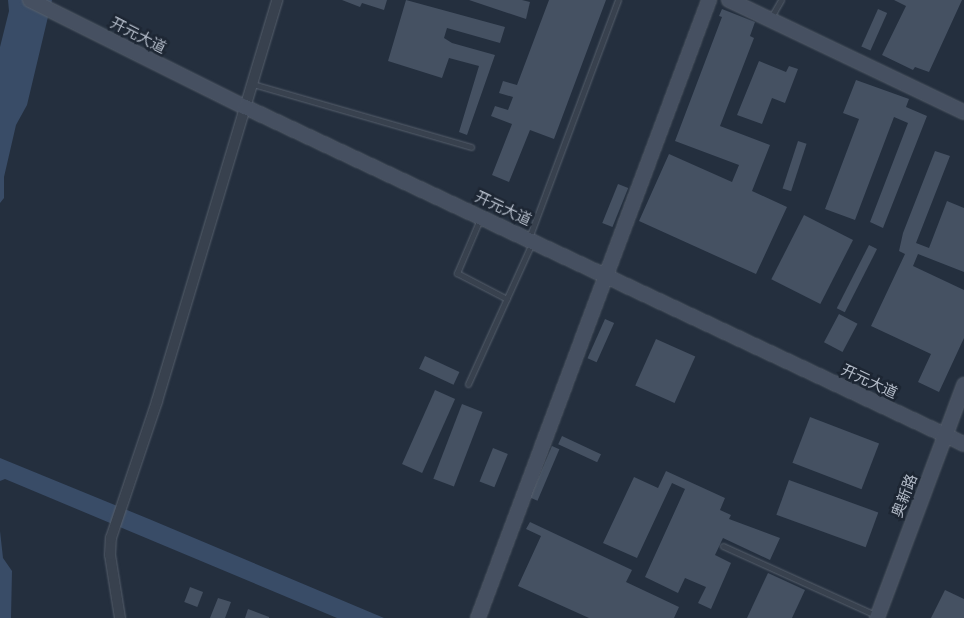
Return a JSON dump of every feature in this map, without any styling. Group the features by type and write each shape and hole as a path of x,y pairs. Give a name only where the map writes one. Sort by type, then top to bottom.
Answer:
{"street":[{"name":"开元大道","path":"30,0 245,107 964,444"},
{"path":"120,618 110,555 111,538 126,500 277,0"},
{"path":"478,618 708,0"},
{"path":"729,0 964,112"},
{"name":"奥新路","path":"877,617 964,385"}],"lane":[{"path":"468,384 507,299 531,240 618,0"},
{"path":"770,20 781,0"},
{"path":"253,84 471,147"},
{"path":"481,217 457,273 507,299"},
{"path":"723,546 877,617"}],"water":[{"path":"8,0 52,0 27,105 16,125 4,177 4,198 0,203 0,47 9,11"},
{"path":"0,458 384,618 337,618 5,479 0,481"},
{"path":"0,531 3,558 12,571 11,618 0,618"}],"building":[{"path":"342,0 387,0 384,10 362,3 360,7"},
{"path":"406,0 505,27 500,43 447,28 444,38 452,43 495,55 467,135 459,132 479,66 449,58 442,78 388,61"},
{"path":"469,0 522,0 530,2 526,19"},
{"path":"549,0 606,0 554,139 530,130 509,182 492,175 512,124 491,116 495,106 508,110 513,97 499,93 503,81 517,85"},
{"path":"894,0 962,0 929,72 915,67 913,70 882,55 906,6"},
{"path":"722,9 755,22 750,36 754,38 720,126 770,145 752,191 787,207 756,274 639,221 669,154 732,182 739,165 675,141 722,17 719,16"},
{"path":"878,9 887,13 870,51 861,46"},
{"path":"759,61 786,72 789,66 798,69 785,103 772,98 762,124 737,115"},
{"path":"856,80 909,99 906,107 927,116 883,228 870,222 908,123 894,117 855,220 825,209 859,119 843,113"},
{"path":"798,141 807,144 791,191 783,189"},
{"path":"935,151 950,156 916,243 929,248 947,201 964,208 964,272 918,254 913,266 964,290 964,338 939,392 918,382 931,354 871,326 905,254 899,251 903,233"},
{"path":"618,184 628,188 612,227 602,223"},
{"path":"804,215 853,240 820,304 771,279"},
{"path":"869,245 877,249 845,312 837,308"},
{"path":"839,314 858,324 843,352 824,342"},
{"path":"605,319 614,323 597,362 588,358"},
{"path":"656,339 695,356 675,403 635,386"},
{"path":"425,356 459,372 454,385 419,369"},
{"path":"435,390 455,399 422,473 402,464"},
{"path":"462,404 483,412 454,487 433,479"},
{"path":"810,417 879,444 862,489 792,463"},
{"path":"562,436 601,454 597,462 558,444"},
{"path":"552,446 559,449 537,501 530,498"},
{"path":"493,448 508,454 494,487 480,481"},
{"path":"666,471 725,498 720,510 731,515 729,519 780,538 770,560 723,538 715,555 731,563 711,609 698,603 706,587 685,578 678,593 645,577 685,489 672,483 637,558 603,543 634,477 658,488"},
{"path":"789,480 878,512 866,547 776,515"},
{"path":"530,522 632,570 626,582 679,607 674,618 589,618 518,586 541,536 526,529"},
{"path":"768,573 805,590 792,618 747,618"},
{"path":"190,587 203,592 197,607 184,602"},
{"path":"945,590 964,599 964,618 931,618"},
{"path":"218,598 231,602 225,618 210,618"},
{"path":"248,609 269,617 269,618 245,618"}]}
